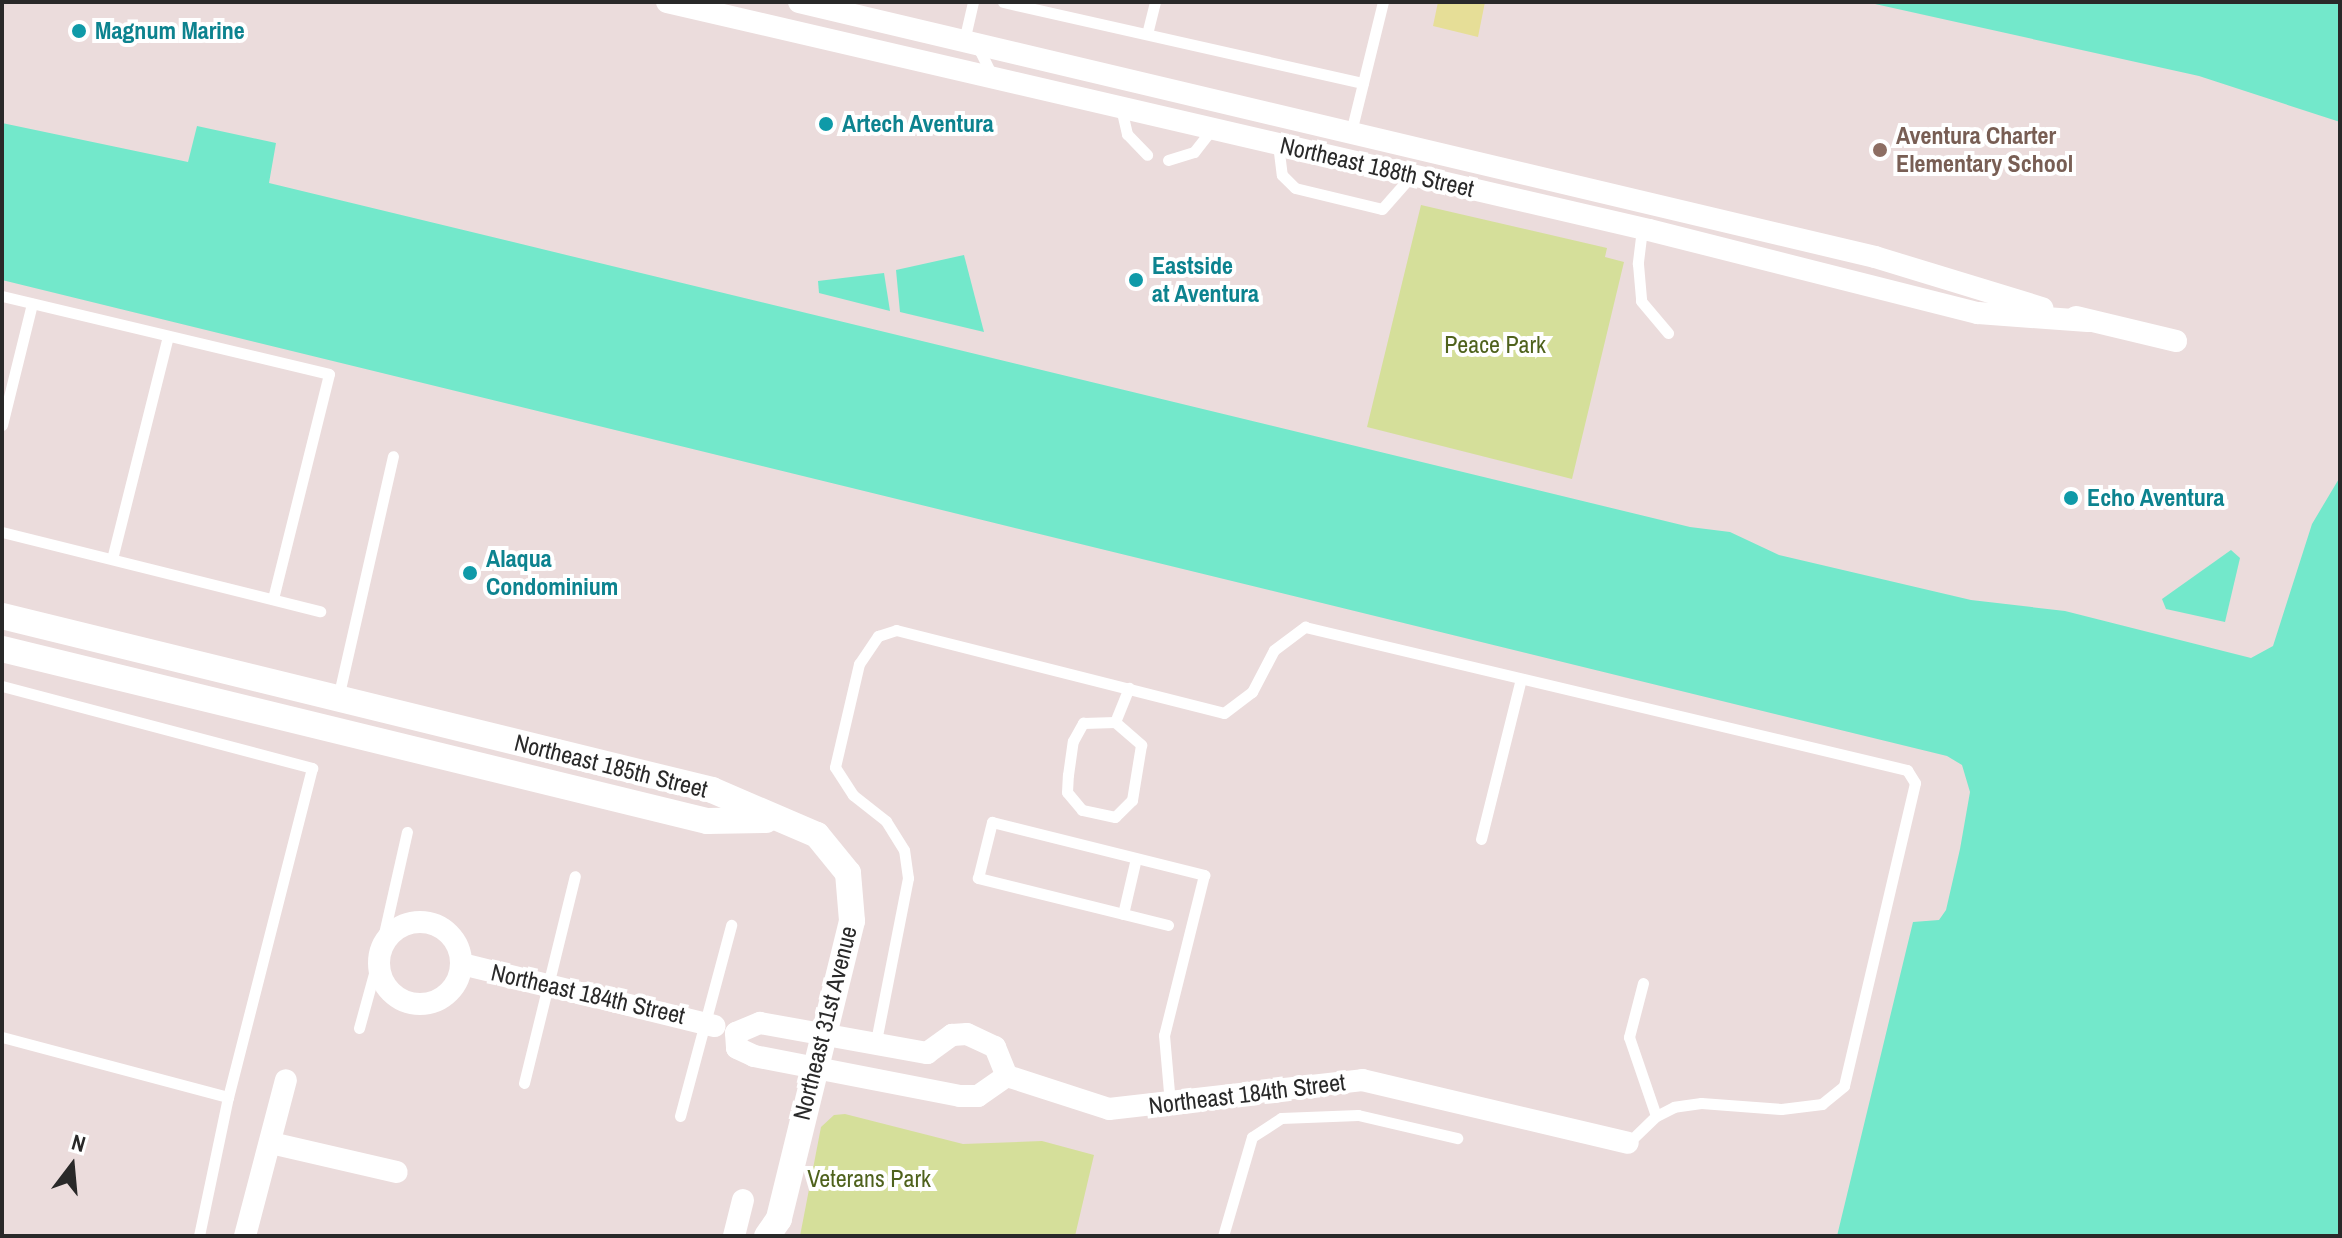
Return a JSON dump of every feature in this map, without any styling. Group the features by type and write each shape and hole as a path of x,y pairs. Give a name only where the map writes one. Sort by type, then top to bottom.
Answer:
{"street":[{"name":"Northeast 188th Street","path":"667,2 1645,229 1951,306 2088,321"},
{"name":"Northeast 188th Street","path":"799,2 1892,262 2088,321 2176,341"},
{"name":"Northeast 185th Street","path":"2,616 712,790 773,820"},
{"name":"Northeast 185th Street","path":"2,649 707,821 773,820"},
{"path":"600,797 608,765"},
{"name":"Northeast 31st Avenue","path":"773,820 817,835 839,857 851,882 852,921 776,1230"},
{"path":"409,923 434,924 454,940 462,964 448,993 418,1004 388,990 380,953 409,923"},
{"name":"Northeast 184th Street","path":"462,964 721,1028 760,1023 876,1041 927,1053 952,1035 967,1034 995,1047 1007,1076 1109,1109 1362,1080 1628,1143"},
{"name":"Northeast 184th Street","path":"721,1028 744,1052 960,1096 978,1096 1007,1076"},
{"path":"245,1236 286,1080"},
{"path":"271,1143 397,1172"},
{"path":"734,1236 743,1200"}],"lane":[{"path":"973,2 964,41 980,51 993,78"},
{"path":"1003,2 1363,83"},
{"path":"1147,34 1155,2"},
{"path":"1338,158 1363,83 1383,2"},
{"path":"1121,108 1127,134 1147,155"},
{"path":"1168,160 1194,152 1212,129"},
{"path":"1278,144 1282,175 1295,188 1382,209 1408,174 1399,144"},
{"path":"1668,333 1641,301 1638,264 1645,229 1673,209"},
{"path":"1862,284 1886,271 1892,262"},
{"path":"1939,278 1951,306"},
{"path":"2,296 329,374 273,599"},
{"path":"2,425 32,304"},
{"path":"112,559 168,336"},
{"path":"338,699 393,456"},
{"path":"2,532 320,611"},
{"path":"876,1041 908,878 904,850 886,821 853,795 835,767 859,664 878,636 896,630 1224,713 1252,692 1274,650 1305,627 1907,770 1915,783 1844,1086 1822,1104 1781,1109 1701,1103 1656,1116 1628,1143"},
{"path":"1481,839 1521,679"},
{"path":"2,686 312,768 228,1097 199,1236"},
{"path":"1115,722 1129,688"},
{"path":"1115,722 1141,745 1132,800 1115,817 1082,810 1067,792 1073,741 1083,723 1115,722"},
{"path":"1168,925 978,878 992,822 1204,875 1164,1035 1170,1104"},
{"path":"359,1028 380,953 407,832"},
{"path":"1123,914 1136,858"},
{"path":"524,1083 575,876"},
{"path":"680,1116 721,1028 731,925"},
{"path":"1643,983 1629,1037 1656,1116"},
{"path":"2,1037 228,1097"},
{"path":"1223,1236 1252,1137 1281,1118 1358,1115 1457,1138"}],"green space":[{"name":"Peace Park","path":"1421,205 1607,248 1605,257 1624,262 1572,479 1367,427"},
{"name":"Veterans Park","path":"845,1114 963,1144 1042,1141 1094,1155 1075,1236 800,1236 821,1127 834,1115"}],"shaded area":[{"path":"1438,2 1485,2 1478,37 1433,26"},
{"path":"1866,2 2340,2 2340,122 2199,76"},
{"path":"2,123 188,162 197,126 276,143 269,183 1690,527 1730,532 1779,555 1971,600 2065,611 2251,658 2273,646 2312,524 2340,477 2340,1236 1837,1236 1913,922 1939,920 1946,910 1960,849 1970,792 1962,765 1947,756 2,280"},
{"path":"964,255 984,332 900,312 896,270"},
{"path":"884,273 890,311 819,293 818,281"},
{"path":"2231,550 2240,558 2225,622 2166,609 2162,599"}],"place":[{"name":"Magnum Marine","path":"79,31"},
{"name":"Artech Aventura","path":"826,124"},
{"name":"Aventura Charter Elementary School","path":"1880,150"},
{"name":"Eastside at Aventura","path":"1136,280"},
{"name":"Echo Aventura","path":"2071,498"},
{"name":"Alaqua Condominium","path":"470,573"}]}
